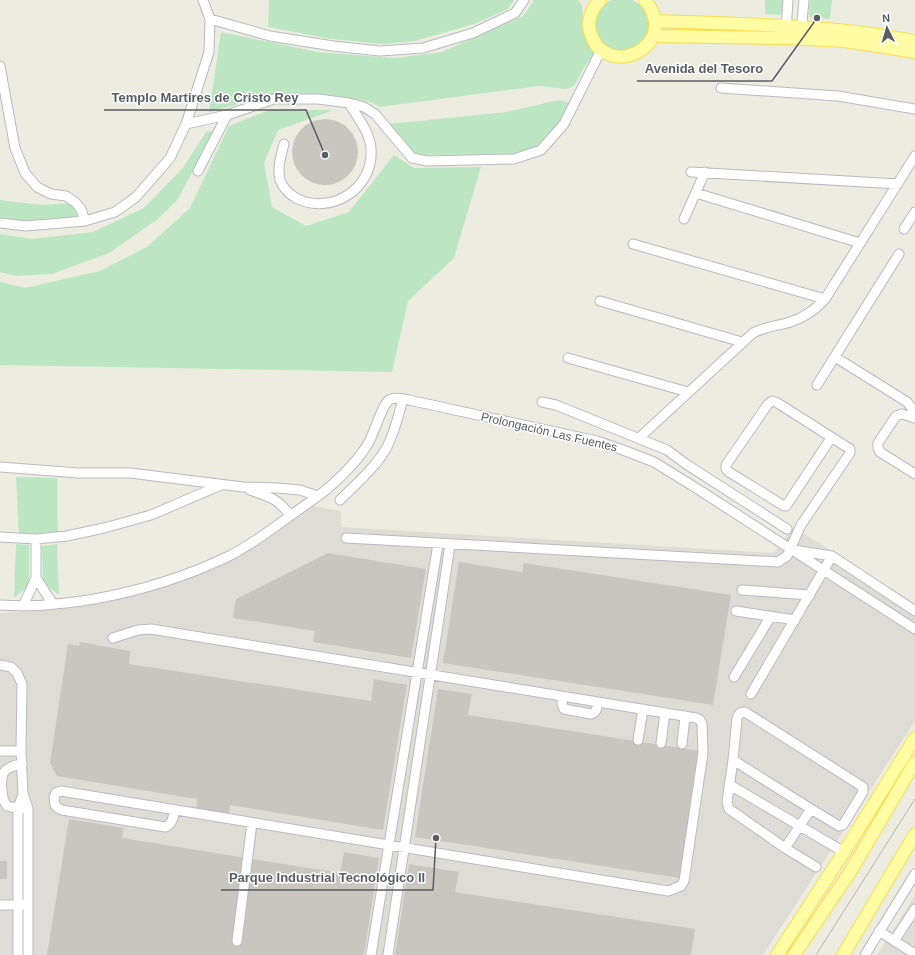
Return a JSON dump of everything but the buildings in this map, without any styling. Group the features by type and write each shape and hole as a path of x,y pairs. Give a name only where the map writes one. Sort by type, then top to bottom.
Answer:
{"main road":[{"path":"597,1 589,19 589,29 592,38 605,52 614,56 624,57 642,51 649,44 653,36 656,21 651,7 645,0"},
{"path":"656,21 786,32 801,39 845,41 915,52"},
{"path":"653,36 786,32 802,26 888,36 915,41"},
{"path":"776,955 844,852 915,738"},
{"path":"794,955 852,869 915,762"},
{"path":"842,955 915,834"}],"street":[{"path":"0,224 26,226 85,221 115,212 136,197 170,158 186,124 209,52 210,19 203,0"},
{"path":"210,19 270,36 333,46 380,51 423,48 474,33 515,13 524,0"},
{"path":"786,32 788,0"},
{"path":"801,39 804,0"},
{"path":"186,124 227,115 274,99 318,99 349,103 364,107 375,114 412,158 427,161 514,159 541,150 564,124 598,56 605,52"},
{"path":"0,66 15,148 25,173 37,187 51,194 66,196 76,202 82,209 85,221"},
{"path":"721,88 838,96 915,109"},
{"path":"284,144 279,162 280,180 288,194 306,203 327,204 348,196 363,180 370,165 371,148 366,132 349,103"},
{"path":"198,170 227,115"},
{"path":"639,438 753,333 761,329 800,318 815,309 825,299 915,156"},
{"path":"692,172 898,184"},
{"path":"684,219 705,172"},
{"path":"696,193 860,243"},
{"path":"904,229 914,214"},
{"path":"633,244 825,299"},
{"path":"818,385 899,254"},
{"path":"600,301 742,342"},
{"path":"835,357 907,402 915,417"},
{"path":"568,358 688,392"},
{"name":"Prolongación Las Fuentes","path":"0,606 53,604 126,592 196,570 230,555 263,536 318,496 343,475 369,443 385,405 389,400 395,398 597,441 654,462 915,629"},
{"path":"340,500 365,475 386,448 394,432 403,399"},
{"path":"542,402 556,405 667,450 686,464 787,529"},
{"path":"346,538 450,545 778,562 787,556 801,525 850,453 848,448 776,402 770,402 726,465 726,469 785,506 831,438"},
{"path":"915,417 902,414 896,416 878,443 880,452 915,474"},
{"path":"0,467 79,473 130,473 221,485 300,490 318,496"},
{"path":"0,537 36,539 67,536 104,528 151,515 221,485"},
{"path":"243,487 273,498 282,505 290,515"},
{"path":"23,606 36,578 36,539"},
{"path":"371,955 438,544"},
{"path":"388,955 450,545"},
{"name":"Prolongación Las Fuentes","path":"790,549 832,556 915,611"},
{"path":"751,694 832,556"},
{"path":"36,578 53,604"},
{"path":"742,590 810,594"},
{"path":"736,611 795,620"},
{"path":"734,677 771,616"},
{"path":"113,638 138,630 151,630 685,716 700,720 703,753 684,881 681,886 668,891 61,791 56,793 54,797 55,805 62,810 165,827 170,825 172,822 175,810"},
{"path":"0,665 10,667 17,673 22,684 21,751 23,794 28,808 28,955"},
{"path":"638,740 643,710"},
{"path":"733,760 839,826 842,826 864,792 862,786 745,712 738,715 727,804 729,809 785,848 816,867"},
{"path":"661,743 665,713"},
{"path":"682,744 685,716"},
{"path":"0,751 21,751"},
{"path":"22,764 9,768 4,772 2,779 2,796 3,801 7,806 28,808"},
{"path":"730,785 844,852"},
{"path":"18,955 18,808 23,794"},
{"path":"785,848 811,809"},
{"path":"237,941 252,823"},
{"path":"865,955 915,874"},
{"path":"0,905 27,906"},
{"path":"894,941 915,909"},
{"path":"879,931 915,954"}],"shaded area":[{"path":"312,506 341,511 341,527 774,553 793,527 915,603 915,721 763,955 0,955 0,613 71,608 102,603 138,595 201,574 261,543"},
{"path":"915,895 915,955 877,955"}],"green space":[{"path":"622,-2 632,0 641,6 647,15 649,25 647,35 641,44 632,50 622,52 612,50 603,44 597,35 595,25 597,15 603,6 612,0"},
{"path":"269,0 514,0 508,9 474,24 415,41 383,44 331,39 268,27"},
{"path":"534,0 578,0 582,5 584,35 594,53 574,86 566,89 539,86 380,107 368,101 325,94 268,96 209,112 221,32 318,52 394,58 442,52 523,16"},
{"path":"765,0 784,0 783,15 765,14"},
{"path":"810,0 832,0 830,19 809,17"},
{"path":"559,100 571,103 560,123 536,148 517,154 421,155 410,151 389,124 506,112"},
{"path":"269,110 334,110 278,130 264,163 272,207 306,226 349,212 394,155 414,168 481,167 454,258 408,301 392,372 0,365 0,282 25,288 100,271 147,247 190,208 229,126"},
{"path":"214,131 178,199 158,219 109,253 52,274 16,276 0,272 0,234 32,239 93,232 144,208 182,169 206,132"},
{"path":"0,200 42,205 72,203 78,218 26,221 0,218"},
{"path":"16,477 57,478 58,532 19,534"},
{"path":"16,544 29,545 29,586 14,598"},
{"path":"57,544 59,595 43,582 42,546"}],"tram line":[{"path":"816,955 915,799"}],"place":[{"name":"Avenida del Tesoro","path":"817,18"},
{"name":"Templo Martires de Cristo Rey","path":"325,155"},
{"name":"Parque Industrial Tecnológico II","path":"436,838"}]}
